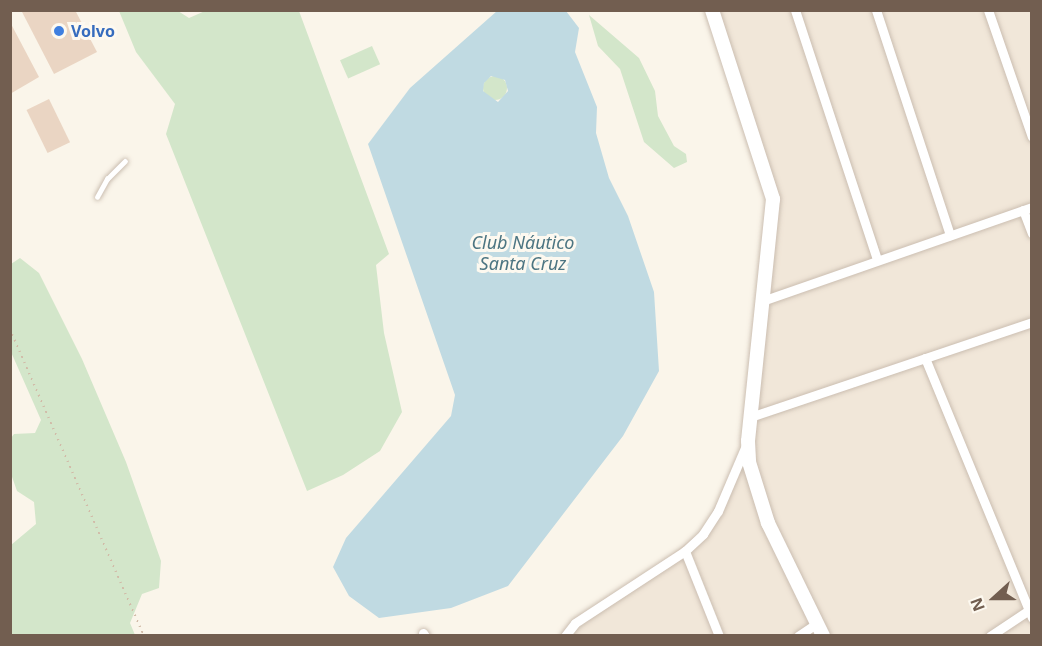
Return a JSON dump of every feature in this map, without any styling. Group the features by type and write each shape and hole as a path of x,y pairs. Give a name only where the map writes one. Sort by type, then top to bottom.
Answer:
{"street":[{"path":"712,10 773,199 750,417 749,462 768,523 819,630 798,636"},
{"path":"795,10 877,259"},
{"path":"876,10 950,235"},
{"path":"988,10 1032,137"},
{"path":"762,301 877,259 1027,209 1032,233"},
{"path":"750,417 1032,322"},
{"path":"925,358 1030,612 990,636"},
{"path":"565,636 575,623 685,551 718,511 748,441"},
{"path":"685,551 719,636"}],"lane":[{"path":"97,197 107,179 124,161"}],"path":[{"path":"10,329 144,636"}],"shaded area":[{"path":"712,11 1031,11 1031,635 568,636 703,530 748,441 773,199"}],"green space":[{"path":"119,11 178,11 189,18 205,11 299,11 389,254 376,265 384,333 402,412 380,451 343,475 307,491 166,134 175,104 136,52"},
{"path":"589,15 639,58 655,91 658,116 674,146 686,154 687,162 674,168 644,142 620,69 598,46"},
{"path":"372,46 380,64 348,79 340,60"},
{"path":"495,76 504,79 507,88 504,97 495,100 486,97 483,88 486,79"},
{"path":"20,258 39,273 82,359 126,462 161,561 159,588 142,594 130,623 135,635 11,635 11,545 36,524 34,502 17,491 11,474 11,438 14,434 35,433 41,420 11,352 11,264"}],"water":[{"name":"Club Náutico Santa Cruz","path":"497,11 566,11 579,28 575,52 597,107 596,133 609,178 628,216 654,292 659,371 623,436 508,586 451,608 379,618 349,596 333,567 346,538 451,416 455,395 368,144 410,88","holes":["491,76 505,80 508,91 498,102 483,91 484,83"]}],"building":[{"name":"Volvo","path":"21,10 75,10 97,52 54,74"},
{"name":"Volvo","path":"10,22 39,77 10,94"},
{"path":"49,99 70,142 48,153 27,110"}],"place":[{"name":"Volvo","path":"59,31"}]}
